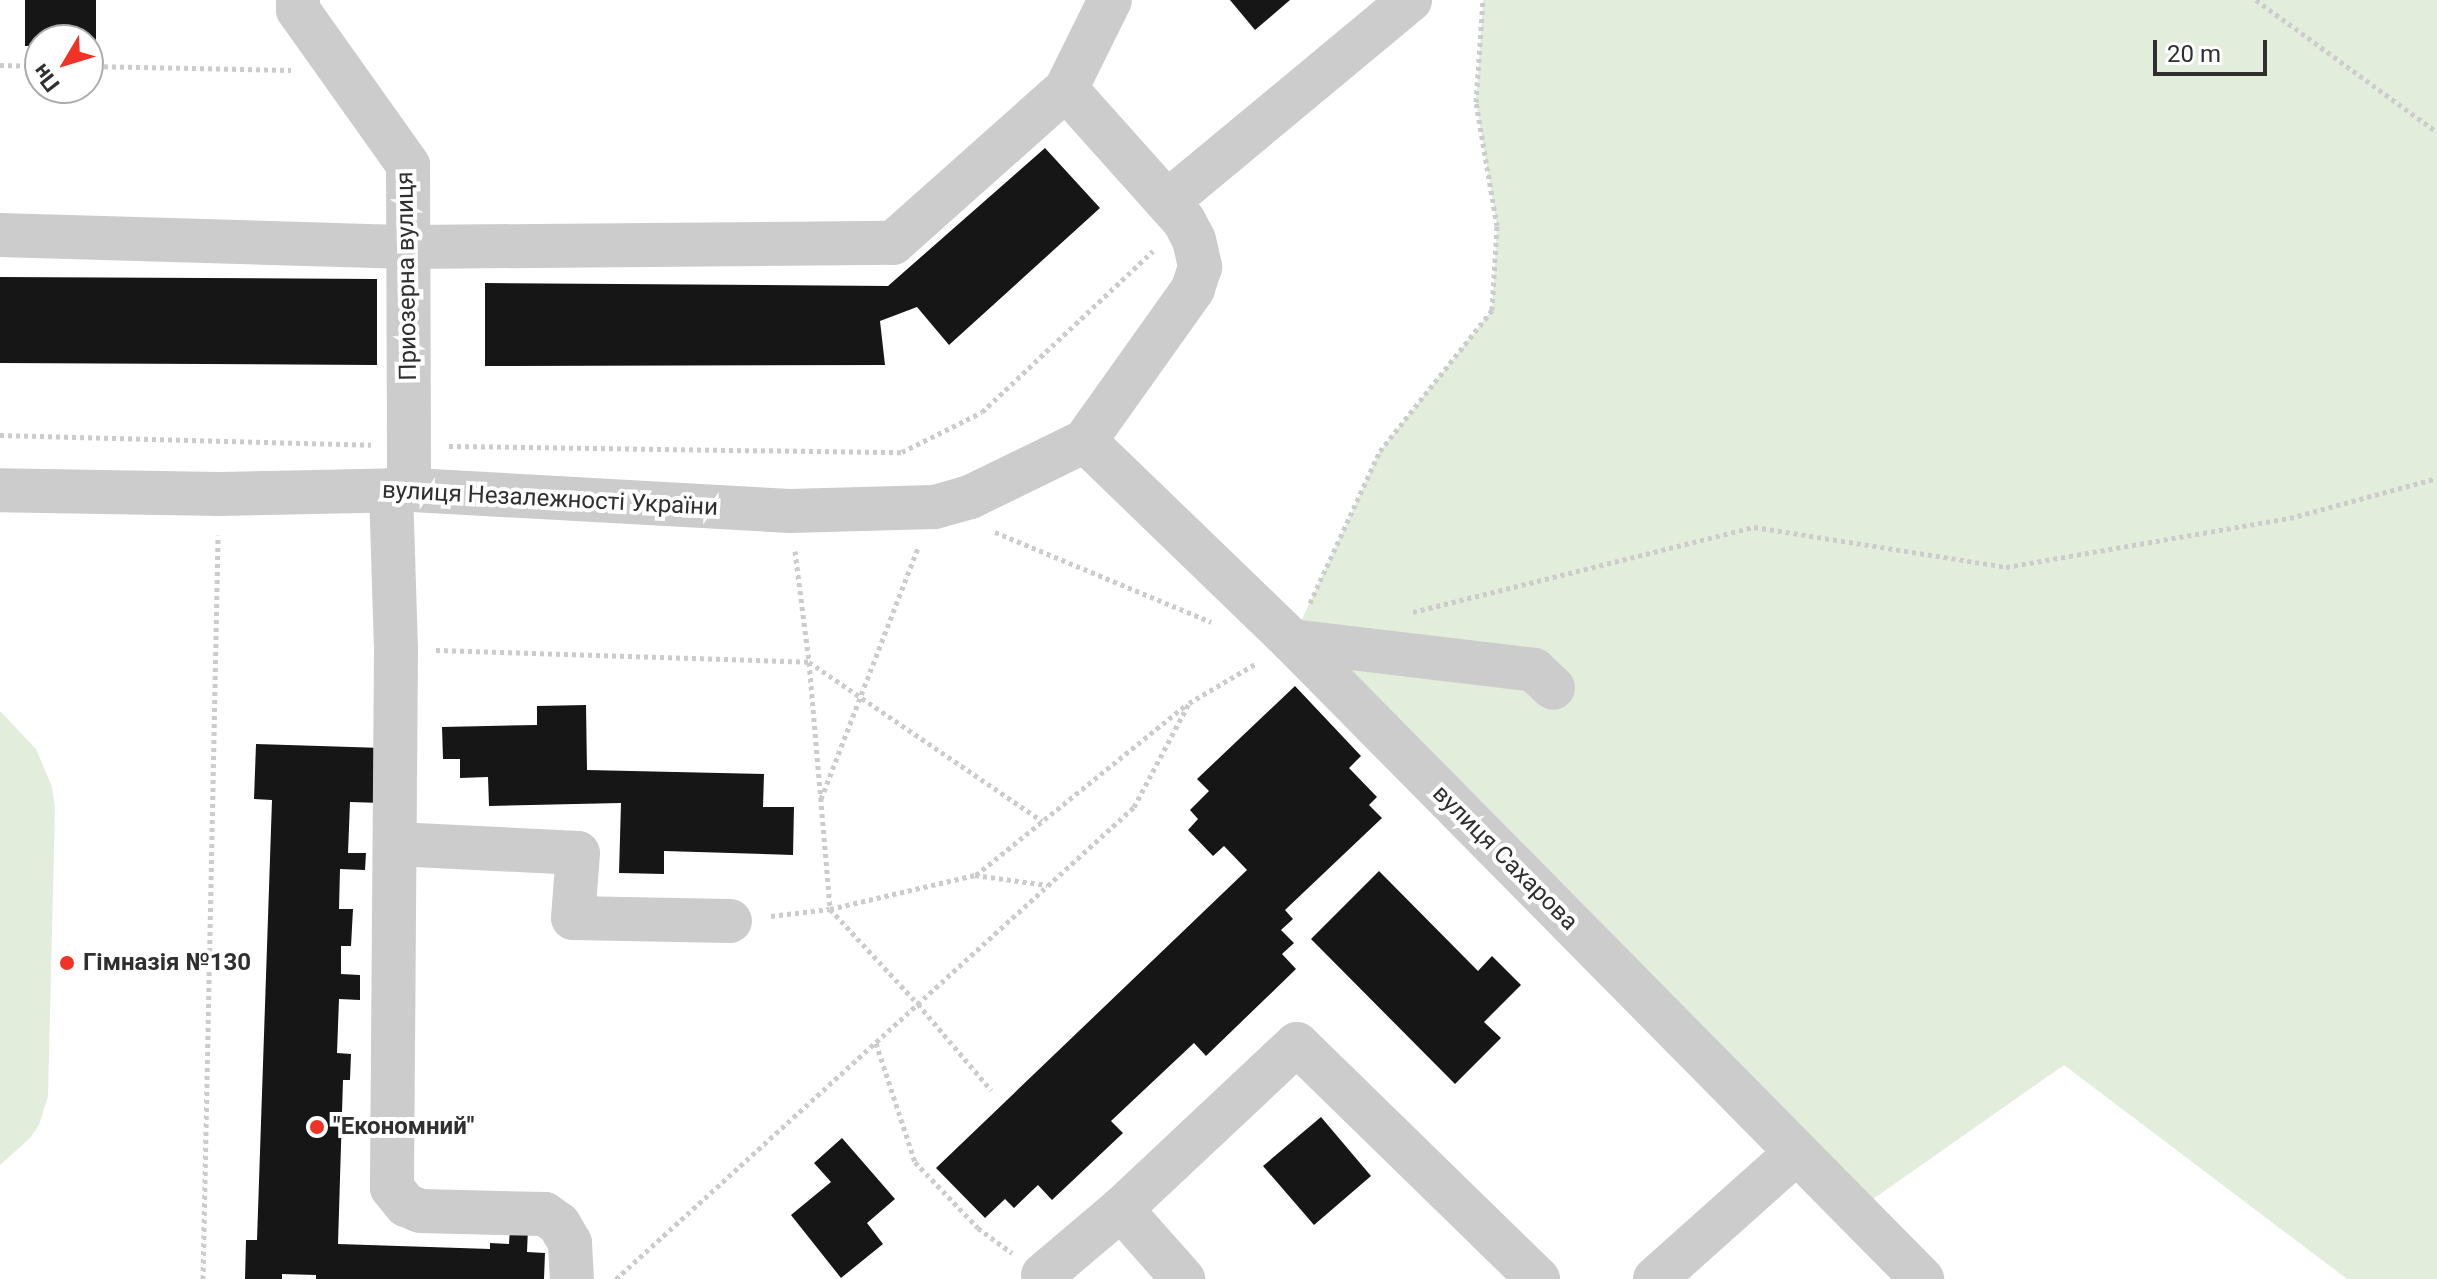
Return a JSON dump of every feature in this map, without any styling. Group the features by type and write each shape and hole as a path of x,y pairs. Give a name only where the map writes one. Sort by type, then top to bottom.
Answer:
{"street":[{"name":"Приозерна вулиця","path":"298,0 298,10 408,165 408,446 400,490 396,649 392,1188 406,1205 420,1211 545,1214 559,1224 570,1243 572,1279"},
{"path":"0,235 409,247 893,243 1066,89 1110,0"},
{"path":"1176,212 1410,0"},
{"path":"1066,89 1176,212 1194,240 1200,267 1193,289 1085,441"},
{"name":"вулиця Сахарова","path":"1085,441 1279,650 1922,1279"},
{"name":"вулиця Незалежності України","path":"0,490 219,494 400,490 790,511 934,507 970,497 1085,441"},
{"path":"1279,650 1534,670 1553,688"},
{"path":"395,844 578,853 573,918 730,921"},
{"path":"1043,1275 1121,1209 1297,1044 1538,1279"},
{"path":"1655,1279 1796,1153"},
{"path":"1121,1209 1183,1279"}],"path":[{"path":"975,875 1189,703 1279,650 1380,451 1492,310 1497,226 1476,102 1483,0"},
{"path":"2256,0 2437,132"},
{"path":"0,65 24,66"},
{"path":"104,66 342,71"},
{"path":"0,435 408,446 902,452 982,412 1176,212"},
{"path":"1400,615 1754,527 2006,567 2290,518 2437,478"},
{"path":"203,1279 219,494"},
{"path":"820,801 934,507"},
{"path":"790,511 809,662 830,909 918,1004 991,1090"},
{"path":"993,531 1222,626"},
{"path":"396,649 809,662 1042,821"},
{"path":"616,1279 1134,807 1189,703"},
{"path":"730,921 830,909 975,875 1048,885"},
{"path":"876,1043 915,1162 978,1228 1043,1275"}],"green space":[{"path":"1483,0 2437,0 2437,1279 2347,1279 2064,1065 1856,1211 1292,641 1380,451 1492,310 1497,226 1476,102"},
{"path":"0,711 36,749 52,787 55,808 48,1096 39,1125 30,1138 0,1165"}],"building":[{"path":"25,0 96,0 96,24 25,24"},
{"path":"1230,0 1290,0 1255,30"},
{"path":"1045,148 1100,208 949,345 917,307 880,321 885,365 485,366 485,283 888,286"},
{"path":"0,277 377,279 377,365 0,363"},
{"path":"1295,686 1361,756 1349,768 1377,797 1369,805 1382,818 1285,910 1293,919 1281,930 1294,943 1282,954 1296,969 1206,1056 1194,1043 1111,1121 1123,1133 1052,1200 1038,1185 1014,1208 1005,1199 985,1218 936,1168 1247,870 1224,846 1213,856 1188,830 1198,819 1190,810 1209,791 1197,779"},
{"path":"586,705 587,770 764,774 763,807 794,807 793,855 664,851 664,874 619,873 621,803 489,806 488,777 460,778 460,759 443,759 442,727 537,725 537,706"},
{"path":"256,744 383,748 382,803 350,802 348,853 366,853 365,870 340,869 339,909 353,909 351,946 341,946 341,974 360,975 360,1000 339,999 337,1053 351,1054 350,1080 343,1080 338,1244 490,1249 490,1243 509,1244 510,1227 528,1228 527,1252 545,1253 544,1279 316,1279 316,1275 282,1274 282,1279 245,1279 246,1240 257,1240 272,800 254,799"},
{"path":"1379,871 1478,971 1492,956 1521,985 1484,1022 1501,1038 1455,1084 1311,939"},
{"path":"1321,1117 1371,1176 1314,1225 1263,1166"},
{"path":"842,1138 895,1199 867,1223 883,1244 841,1278 791,1215 831,1182 814,1163"}],"place":[{"name":"Гімназія №130","path":"67,963"},
{"name":"\"Економний\"","path":"317,1127"}]}
